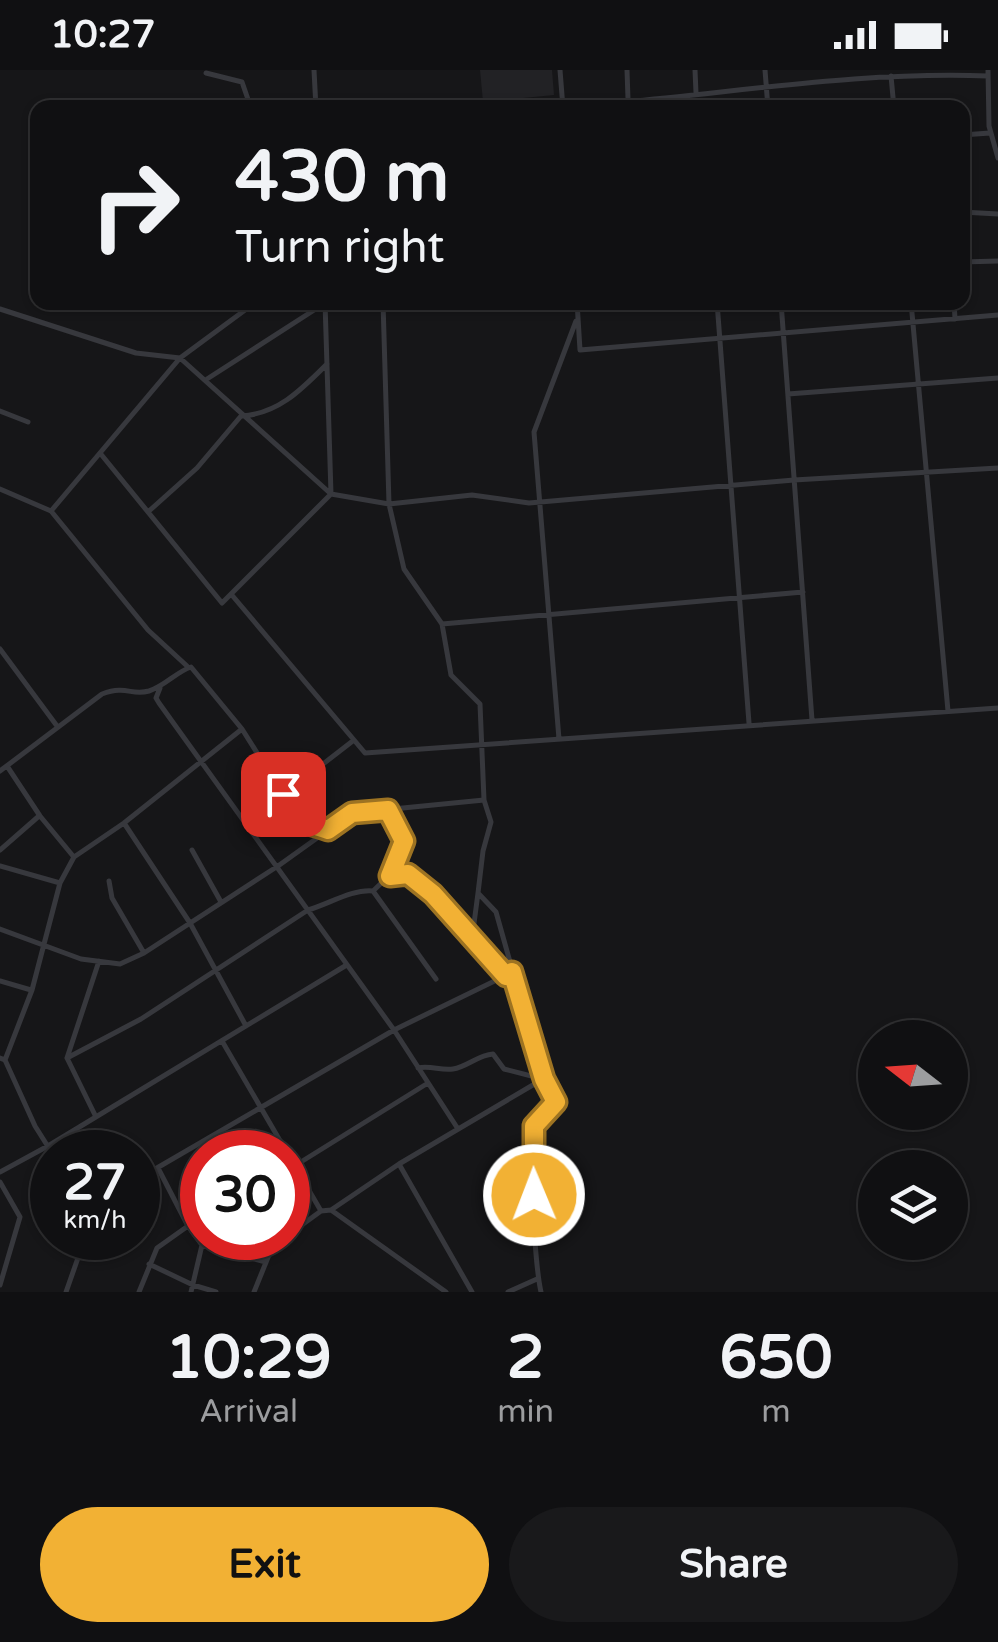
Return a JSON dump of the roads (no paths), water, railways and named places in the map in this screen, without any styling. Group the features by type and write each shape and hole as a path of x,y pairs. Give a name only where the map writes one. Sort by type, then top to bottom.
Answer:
{"street":[{"path":"314,70 316,100"},
{"path":"560,70 562,100"},
{"path":"627,70 628,99"},
{"path":"695,70 696,93"},
{"path":"765,70 767,100"},
{"path":"206,72 242,82 248,100"},
{"path":"620,100 876,73 988,73 990,134 998,158"},
{"path":"891,76 893,100"},
{"path":"970,135 990,134"},
{"path":"970,212 998,214"},
{"path":"970,262 998,261"},
{"path":"0,309 136,353 180,358 331,494 389,504 472,495 540,502 794,480 998,468"},
{"path":"51,512 180,358 245,310"},
{"path":"207,379 314,310"},
{"path":"100,453 222,603 331,494 325,310"},
{"path":"383,310 389,504 404,569 442,624 451,675 480,704 484,800 491,822 483,852 473,932 468,934"},
{"path":"577,310 580,350 998,315"},
{"path":"717,310 750,724"},
{"path":"783,310 812,720"},
{"path":"912,310 948,712"},
{"path":"954,310 955,319"},
{"path":"559,739 534,432 577,318"},
{"path":"149,510 197,468 241,416 262,415 275,409 328,363"},
{"path":"788,394 998,378"},
{"path":"0,411 28,422"},
{"path":"0,489 51,512 148,630 195,670 242,729 283,794 288,811 298,820 328,830"},
{"path":"442,624 803,592"},
{"path":"231,594 365,753 998,708"},
{"path":"0,649 57,726"},
{"path":"74,857 3,768 102,694 120,688 138,693 160,688 188,667"},
{"path":"160,688 159,703 278,866 344,966 394,1030 458,1129"},
{"path":"39,1130 2,1059 32,990 60,884 74,857 124,823 242,729"},
{"path":"247,822 354,740"},
{"path":"0,929 81,959 120,964 144,953 278,866 352,813 484,800"},
{"path":"67,1058 141,1019 308,910 361,890 373,890 390,876 404,841 388,810"},
{"path":"0,850 40,816"},
{"path":"124,823 190,923 246,1026"},
{"path":"192,850 222,902"},
{"path":"0,866 60,884"},
{"path":"390,876 408,874 433,894 509,974"},
{"path":"109,881 112,898 144,953"},
{"path":"373,890 436,978"},
{"path":"478,894 496,912 509,974 544,1079 556,1102 534,1126 532,1140 538,1278 542,1292"},
{"path":"95,1114 67,1058 99,962"},
{"path":"75,1130 95,1114 344,966"},
{"path":"222,1130 394,1030 509,974"},
{"path":"0,981 32,990"},
{"path":"222,1040 275,1130"},
{"path":"418,1068 452,1070 493,1054 504,1069 544,1079"},
{"path":"310,1219 331,1210 398,1164 544,1079"},
{"path":"310,1156 428,1083"},
{"path":"0,1172 30,1159"},
{"path":"398,1164 472,1292"},
{"path":"160,1172 180,1211"},
{"path":"0,1182 20,1218 0,1285"},
{"path":"310,1191 321,1211"},
{"path":"331,1210 446,1292"},
{"path":"139,1292 156,1248 180,1232"},
{"path":"66,1292 77,1260"},
{"path":"192,1289 199,1260"},
{"path":"254,1292 266,1262 258,1260"},
{"path":"149,1264 192,1289 216,1292"},
{"path":"508,1292 538,1278"}]}
